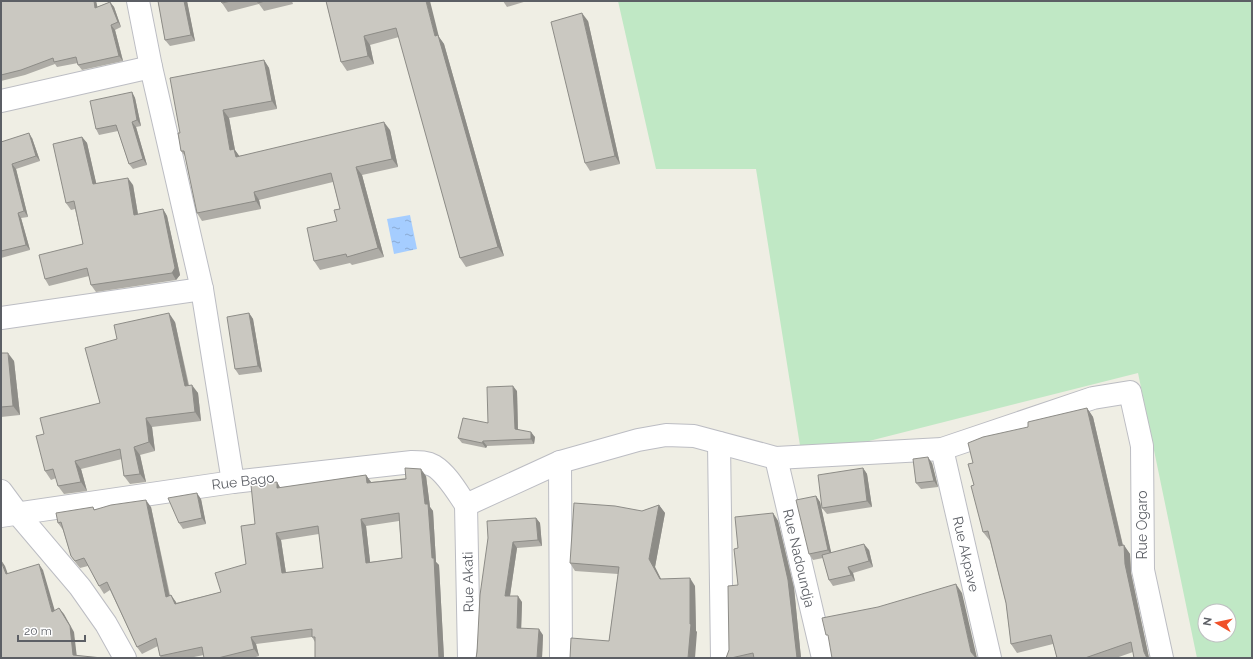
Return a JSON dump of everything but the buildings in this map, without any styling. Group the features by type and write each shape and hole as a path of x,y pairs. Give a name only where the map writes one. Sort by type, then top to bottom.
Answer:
{"street":[{"path":"138,1 151,67 202,289 233,482"},
{"path":"1,101 151,67"},
{"path":"1,318 202,289"},
{"name":"Rue Ogaro","path":"942,449 1093,398 1130,392 1142,446 1143,570 1162,658"},
{"path":"466,505 560,462 638,440 666,435 694,436 776,458 942,449"},
{"path":"719,443 722,658"},
{"name":"Rue Akpave","path":"942,449 990,658"},
{"name":"Rue Nadoundja","path":"776,458 823,658"},
{"name":"Rue Bago","path":"10,515 233,482 421,462 432,465 442,473 466,505"},
{"path":"560,462 561,658"},
{"path":"1,491 10,515 80,587 106,624 124,658"},
{"name":"Rue Akati","path":"466,505 469,658"}],"green space":[{"path":"618,1 1252,1 1252,658 1197,658 1138,373 802,458 756,169 656,169"}],"water":[{"path":"410,215 417,249 394,254 387,219"}]}
